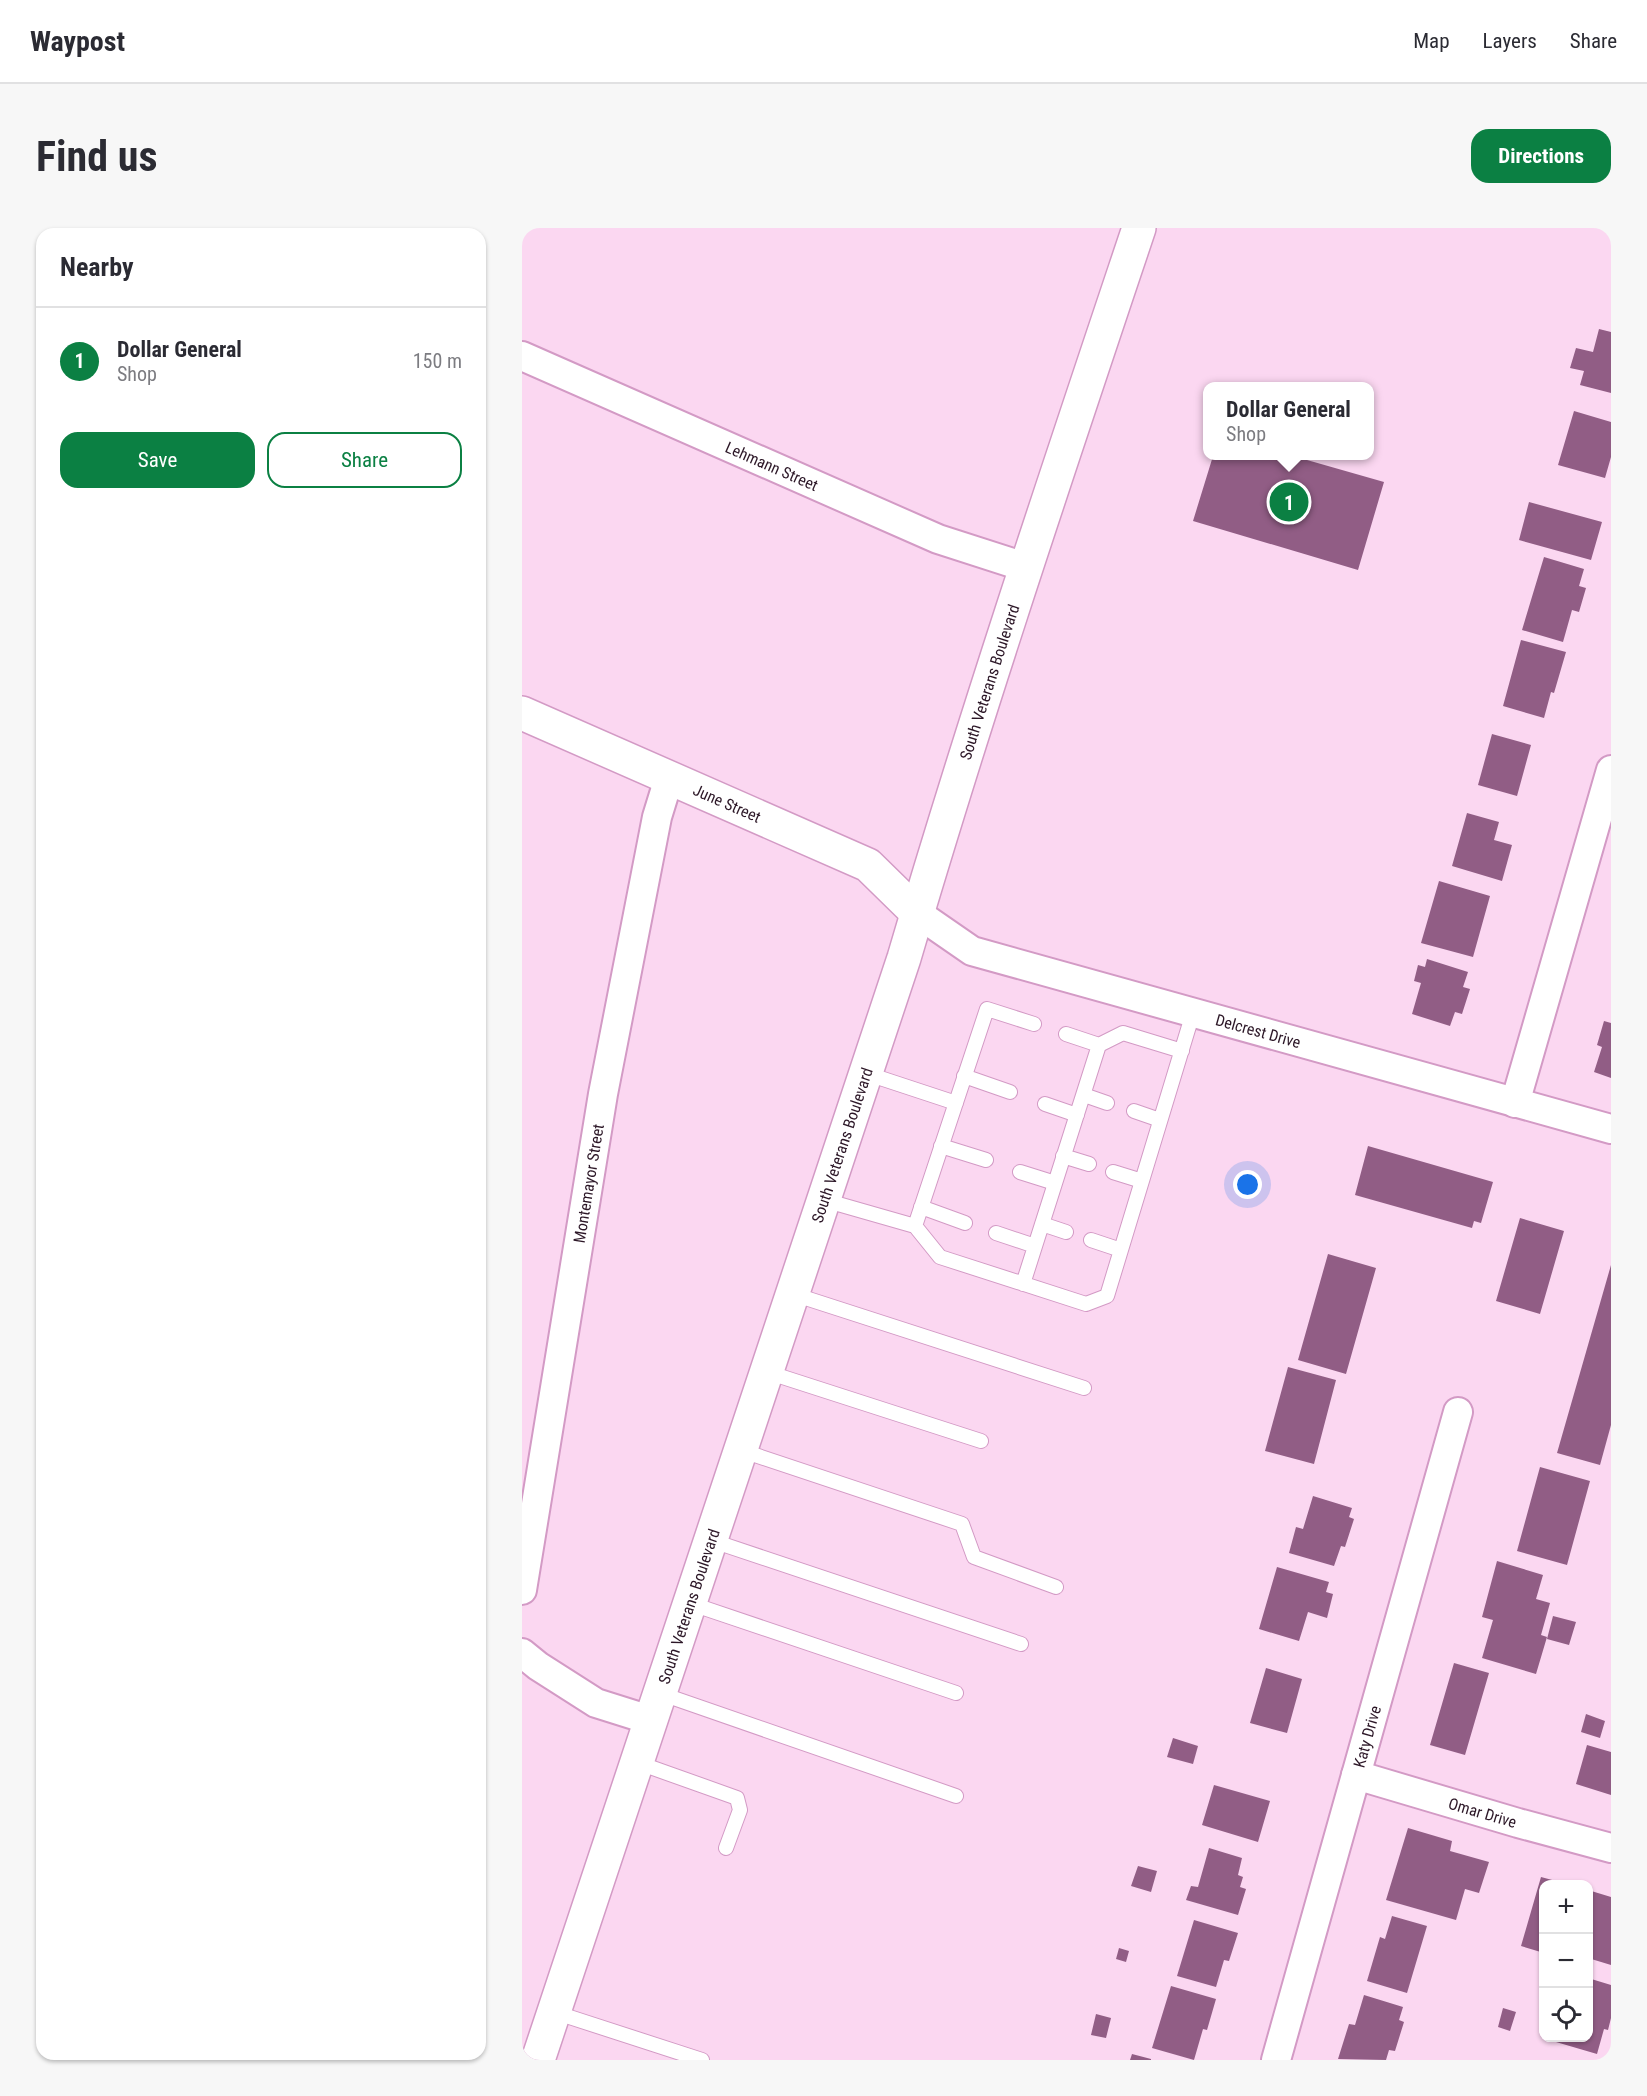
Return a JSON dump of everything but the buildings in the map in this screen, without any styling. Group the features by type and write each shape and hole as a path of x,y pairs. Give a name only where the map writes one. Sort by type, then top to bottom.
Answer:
{"main road":[{"name":"South Veterans Boulevard","path":"538,2060 825,1200 1025,567 1139,228"},
{"name":"June Street","path":"522,713 868,865 917,913"}],"street":[{"name":"Lehmann Street","path":"522,356 938,539 1025,567"},
{"path":"1515,1102 1611,770"},
{"name":"Montemayor Street","path":"522,1590 603,1094 657,817 669,778"},
{"name":"Delcrest Drive","path":"917,913 972,951 1611,1129"},
{"name":"Katy Drive","path":"1276,2060 1458,1412"},
{"path":"522,1653 538,1666 596,1703 655,1707"},
{"name":"Omar Drive","path":"1356,1775 1611,1848"}],"lane":[{"path":"915,1226 987,1009 1034,1024"},
{"path":"825,1200 915,1226 940,1257 1086,1304 1107,1296 1194,1013"},
{"path":"1066,1034 1099,1045 1123,1033 1182,1051"},
{"path":"1023,1284 1099,1045"},
{"path":"865,1073 956,1103"},
{"path":"964,1076 1010,1092"},
{"path":"1083,1095 1107,1103"},
{"path":"1045,1104 1077,1115"},
{"path":"1134,1111 1160,1120"},
{"path":"941,1146 986,1160"},
{"path":"1063,1156 1089,1164"},
{"path":"1020,1172 1055,1183"},
{"path":"1113,1172 1142,1181"},
{"path":"921,1208 965,1223"},
{"path":"1042,1224 1066,1232"},
{"path":"996,1233 1035,1246"},
{"path":"1091,1240 1121,1250"},
{"path":"793,1294 1084,1388"},
{"path":"767,1372 981,1441"},
{"path":"740,1450 962,1524 974,1557 1056,1587"},
{"path":"710,1540 1022,1644"},
{"path":"689,1603 956,1693"},
{"path":"655,1707 956,1796"},
{"path":"636,1762 736,1798 740,1810 726,1848"},
{"path":"554,2012 672,2055 702,2060"}],"place":[{"name":"Dollar General","path":"1289,502"}]}
